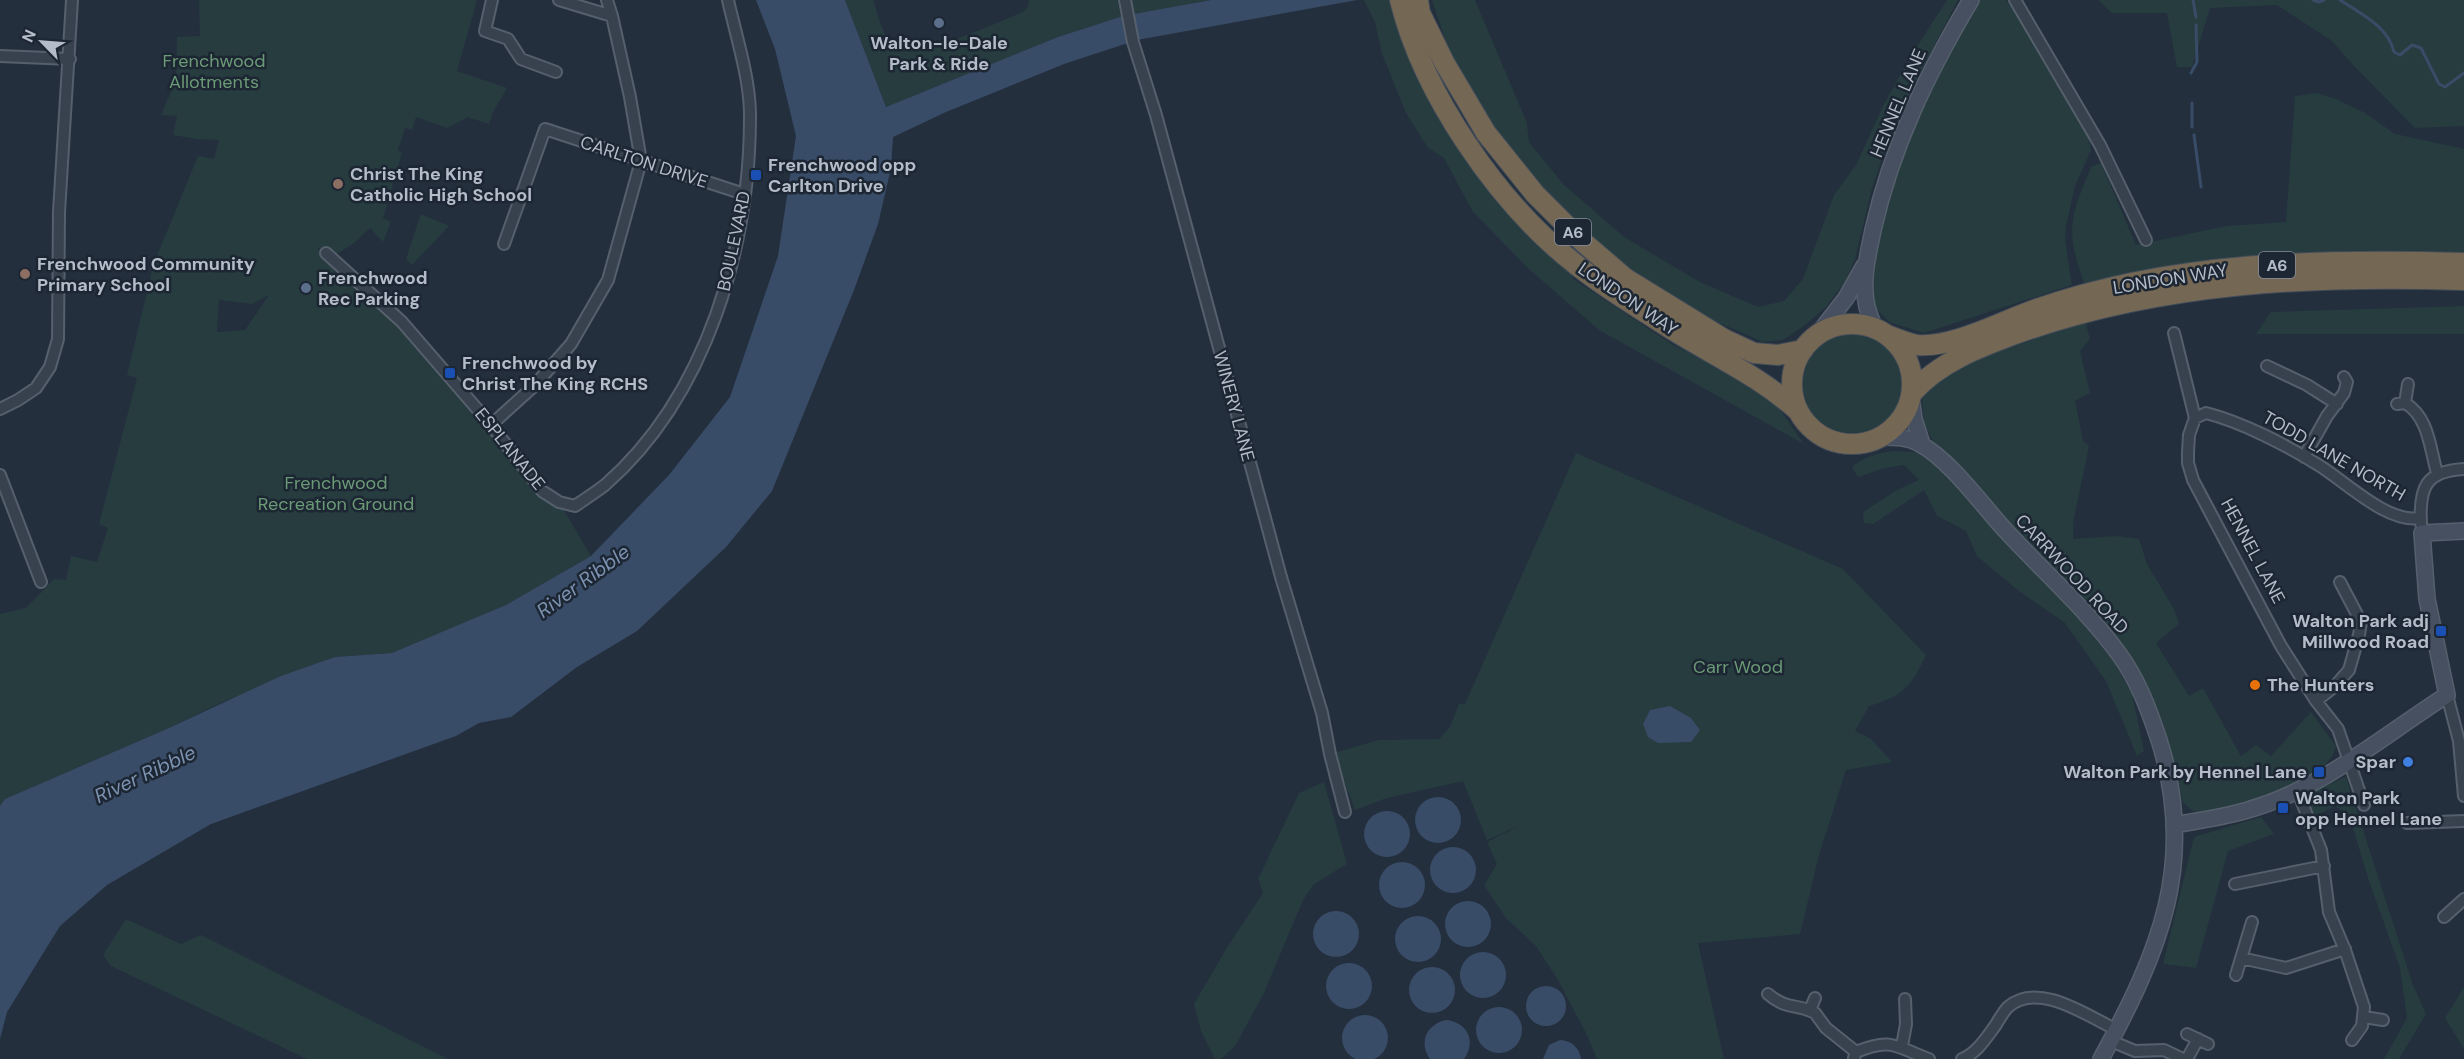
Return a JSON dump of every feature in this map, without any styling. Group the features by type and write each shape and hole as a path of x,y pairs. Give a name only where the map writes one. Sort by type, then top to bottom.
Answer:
{"highway":[{"name":"LONDON WAY","path":"1411,8 1486,134 1535,194 1582,241 1625,278 1724,339 1754,353 1778,355 1809,344"},
{"name":"LONDON WAY","path":"1411,8 1425,71 1457,128 1515,206 1573,263 1671,329 1761,381 1780,394 1798,411"},
{"name":"LONDON WAY","path":"1881,332 1917,345 1943,343 2071,298 2140,281 2190,273 2301,264 2464,263"},
{"name":"LONDON WAY","path":"1911,394 1923,380 1940,368 1997,341 2045,323 2146,298 2200,288 2282,282 2379,279 2464,280"},
{"name":"A6","path":"1809,344 1828,329 1844,325 1859,325 1881,332"},
{"path":"1881,332 1907,359 1912,375 1911,394"},
{"path":"1798,411 1793,396 1792,380 1796,364 1809,344"},
{"name":"A6","path":"1798,411 1807,424 1820,435 1834,442 1866,443 1881,437 1895,427 1905,412 1911,394"}],"street":[{"path":"0,409 36,388 50,367 58,339 59,212 72,0"},
{"path":"492,0 485,31 508,39 521,59 556,72"},
{"path":"559,0 612,16"},
{"path":"491,425 534,386 571,344 608,280 641,161 607,0"},
{"name":"BOULEVARD","path":"575,506 604,485 633,456 666,414 691,371 715,318 728,280 744,194 750,111 728,0"},
{"name":"WINERY LANE","path":"1125,0 1132,39 1156,115 1281,577 1323,713 1330,753 1345,812"},
{"name":"HENNEL LANE","path":"1881,332 1867,307 1866,262 1878,207 1898,142 1919,94 1971,0"},
{"path":"2015,0 2100,145 2146,240"},
{"path":"0,56 70,59"},
{"name":"CARLTON DRIVE","path":"504,244 544,129 744,194"},
{"name":"ESPLANADE","path":"326,254 402,322 491,425 542,491 559,502 575,506"},
{"name":"HENNEL LANE","path":"1809,344 1846,298 1866,262"},
{"name":"HENNEL LANE","path":"2174,333 2195,418 2189,435 2188,452 2188,463 2193,480 2281,646 2316,701 2338,729 2364,805"},
{"path":"2267,366 2307,385 2337,404"},
{"path":"2304,457 2327,416 2344,393 2347,382 2344,377"},
{"path":"2408,384 2401,403 2416,411 2424,424 2437,474"},
{"path":"1911,394 1914,419 1922,444"},
{"name":"TODD LANE NORTH","path":"2195,418 2205,413 2214,415 2304,457 2381,508 2421,525 2464,531"},
{"name":"CARRWOOD ROAD","path":"1881,437 1897,437 1922,444 1957,474 2019,545 2082,610 2120,656 2148,705 2167,767 2174,825 2174,874 2168,906 2139,984 2102,1059"},
{"path":"2464,469 2437,474 2427,483 2422,495 2421,525 2427,599 2446,695 2459,741 2464,796"},
{"path":"0,475 41,582"},
{"path":"2316,701 2335,686 2349,669 2359,635 2361,622 2340,582"},
{"path":"2174,825 2252,809 2297,790 2349,762 2446,695"},
{"path":"2297,790 2311,823 2324,866 2329,912 2345,949 2364,1007 2364,1017 2352,1040"},
{"path":"2407,823 2464,821"},
{"path":"2235,884 2324,866"},
{"path":"2444,917 2464,899"},
{"path":"2236,975 2252,922"},
{"path":"2241,958 2286,968 2345,949"},
{"path":"1768,994 1791,1008 1815,1012 1826,1028 1855,1056 1883,1043 1902,1046 1929,1059"},
{"path":"1810,1010 1815,998"},
{"path":"1962,1059 1980,1046 2009,1006 2031,998 2052,999 2114,1035 2135,1051 2164,1050 2185,1059 2198,1039"},
{"path":"1902,1046 1906,1024 1905,999"},
{"path":"2364,1017 2383,1020"}],"green space":[{"name":"Frenchwood Recreation Ground","path":"199,0 477,0 457,71 507,88 489,124 468,117 447,128 416,117 412,130 405,128 398,150 402,153 383,218 391,222 383,242 370,228 354,243 334,256 327,249 316,248 326,253 408,329 542,491 559,502 591,556 506,605 469,622 392,653 335,657 218,704 169,728 5,799 0,807 0,614 26,608 54,579 66,580 71,556 97,562 108,528 99,524 137,378 127,375 154,263 198,156 214,159 219,140 173,135 177,116 161,115 176,80 177,37 200,36","holes":["269,295 245,330 217,332 219,300 252,304"]},
{"path":"845,0 873,0 888,39 903,50 929,48 981,30 1023,12 1028,7 1029,0 1117,0 1123,16 1058,37 886,107"},
{"path":"1129,0 1211,0 1132,15"},
{"path":"1364,0 1391,0 1424,86 1570,271 1573,279 1673,345 1716,366 1774,401 1804,444 1599,330 1529,269 1473,212 1444,158 1428,148 1406,113 1382,54 1375,22"},
{"path":"1432,0 1475,0 1527,123 1529,142 1563,184 1624,237 1700,282 1758,307 1784,301 1803,279 1834,195 1856,165 1884,104 1909,59 1947,0 1958,0 1894,123 1872,188 1855,259 1846,280 1826,307 1804,326 1783,340 1763,342 1717,322 1643,281 1577,227 1523,168 1486,117 1447,45"},
{"path":"1976,0 2006,0 2088,136 2091,150 2075,186 2066,226 2065,240 2072,285 1924,333 1889,322 1872,304 1870,269 1881,213 1915,117"},
{"path":"2098,0 2464,0 2464,126 2415,128 2332,41 2277,5 2210,8 2192,67 2177,67 2167,13 2112,13"},
{"path":"2317,93 2365,113 2395,134 2464,149 2464,254 2272,256 2167,266 2084,283 2074,250 2072,224 2078,199 2091,167 2101,163 2136,245 2227,226 2286,222 2295,96"},
{"path":"421,214 449,226 412,265 406,259"},
{"path":"2464,306 2464,334 2256,334 2271,312"},
{"path":"2085,321 2090,339 2080,351 2090,393 2075,401 2083,441 2089,446 2073,523 2073,539 2117,536 2139,539 2147,564 2174,609 2179,624 2156,643 2189,696 2203,688 2241,756 2256,745 2271,756 2311,712 2336,746 2329,760 2317,772 2259,799 2224,810 2209,812 2196,811 2183,802 2163,723 2131,665 1977,488 1933,441 1924,423 1922,397 1940,378 1967,363"},
{"path":"1853,334 1872,337 1889,348 1900,365 1903,384 1900,403 1889,420 1872,431 1853,434 1834,431 1817,420 1806,403 1803,384 1806,365 1817,348 1834,337"},
{"path":"1894,451 1916,452 1939,468 2077,616 2114,662 2132,694 2144,751 2137,756 2106,681 2065,623 2019,591 1977,556 1966,531 1937,516 1924,490 1873,524 1864,523 1863,512 1897,490 1919,480 1904,465 1885,468 1858,477 1852,467 1872,456"},
{"name":"Carr Wood","path":"1576,453 1843,569 1926,655 1916,675 1905,689 1869,706 1855,731 1871,739 1892,762 1846,770 1819,855 1800,934 1698,943 1724,1059 1597,1059 1558,980 1536,946 1506,918 1484,885 1497,864 1487,842 1523,824 1487,840 1463,781 1387,798 1355,810 1334,753 1379,740 1439,739 1450,727 1459,704 1465,704"},
{"path":"2346,777 2413,985 2426,1014 2399,1059 2384,1059 2407,1018 2400,968 2369,881 2349,815 2335,806 2316,816 2303,795"},
{"path":"1324,782 1347,864 1314,884 1303,900 1263,995 1235,1046 1221,1059 1215,1059 1201,1031 1194,1004 1263,893 1258,879 1299,793"},
{"path":"2261,817 2274,834 2228,851 2196,968 2163,964 2194,837"},
{"path":"126,919 181,944 201,935 448,1059 307,1059 111,966 103,955"},
{"path":"2464,987 2464,1049 2445,1018"}],"water":[{"name":"River Ribble","path":"756,0 845,0 886,107 1058,37 1123,16 1211,0 1357,0 1137,40 1064,64 946,112 893,137 891,168 878,224 854,290 772,491 726,547 637,631 577,667 511,717 479,723 456,736 211,824 107,885 60,926 7,1012 0,1039 0,806 5,799 169,728 281,676 335,657 392,653 506,605 591,556 669,475 730,397 778,256 796,136 775,49"},
{"path":"1670,706 1691,718 1700,730 1691,742 1658,743 1648,737 1643,724 1650,710"},
{"path":"1438,797 1454,804 1461,820 1454,836 1438,843 1422,836 1415,820 1422,804"},
{"path":"1387,811 1403,818 1410,834 1403,850 1387,857 1371,850 1364,834 1371,818"},
{"path":"1453,847 1469,854 1476,870 1469,886 1453,893 1437,886 1430,870 1437,854"},
{"path":"1402,862 1418,869 1425,885 1418,901 1402,908 1386,901 1379,885 1386,869"},
{"path":"1468,901 1484,908 1491,924 1484,940 1468,947 1452,940 1445,924 1452,908"},
{"path":"1336,911 1352,918 1359,934 1352,950 1336,957 1320,950 1313,934 1320,918"},
{"path":"1418,916 1434,923 1441,939 1434,955 1418,962 1402,955 1395,939 1402,923"},
{"path":"1483,952 1499,959 1506,975 1499,991 1483,998 1467,991 1460,975 1467,959"},
{"path":"1349,963 1365,970 1372,986 1365,1002 1349,1009 1333,1002 1326,986 1333,970"},
{"path":"1432,967 1448,974 1455,990 1448,1006 1432,1013 1416,1006 1409,990 1416,974"},
{"path":"1546,986 1560,992 1566,1006 1560,1020 1546,1026 1532,1020 1526,1006 1532,992"},
{"path":"1499,1007 1515,1014 1522,1030 1515,1046 1499,1053 1483,1046 1476,1030 1483,1014"},
{"path":"1365,1015 1381,1022 1388,1038 1381,1054 1365,1061 1349,1054 1342,1038 1349,1022"},
{"path":"1446,1020 1460,1024 1468,1034 1470,1046 1464,1059 1430,1059 1426,1053 1425,1040 1429,1030 1439,1022"},
{"path":"1560,1040 1574,1045 1581,1059 1543,1059 1549,1045"}],"waterway":[{"path":"2193,0 2196,17"},
{"path":"2313,0 2319,2 2324,0"},
{"path":"2340,0 2380,28 2391,43 2394,52 2400,55 2412,45 2421,48 2439,84 2445,87 2464,73"},
{"path":"2191,73 2197,62 2196,25"},
{"path":"2192,103 2192,127"},
{"path":"2194,135 2201,187"}],"place":[{"name":"Walton-le-Dale Park & Ride","path":"939,23"},
{"name":"Frenchwood opp Carlton Drive","path":"756,175"},
{"name":"Christ The King Catholic High School","path":"338,184"},
{"name":"Frenchwood Community Primary School","path":"25,274"},
{"name":"Frenchwood Rec Parking","path":"306,288"},
{"name":"Frenchwood by Christ The King RCHS","path":"450,373"},
{"name":"Walton Park adj Millwood Road","path":"2441,631"},
{"name":"The Hunters","path":"2255,685"},
{"name":"Spar","path":"2408,762"},
{"name":"Walton Park by Hennel Lane","path":"2319,772"},
{"name":"Walton Park opp Hennel Lane","path":"2283,808"}],"park label":[{"name":"Frenchwood Allotments","path":"214,71"}]}
